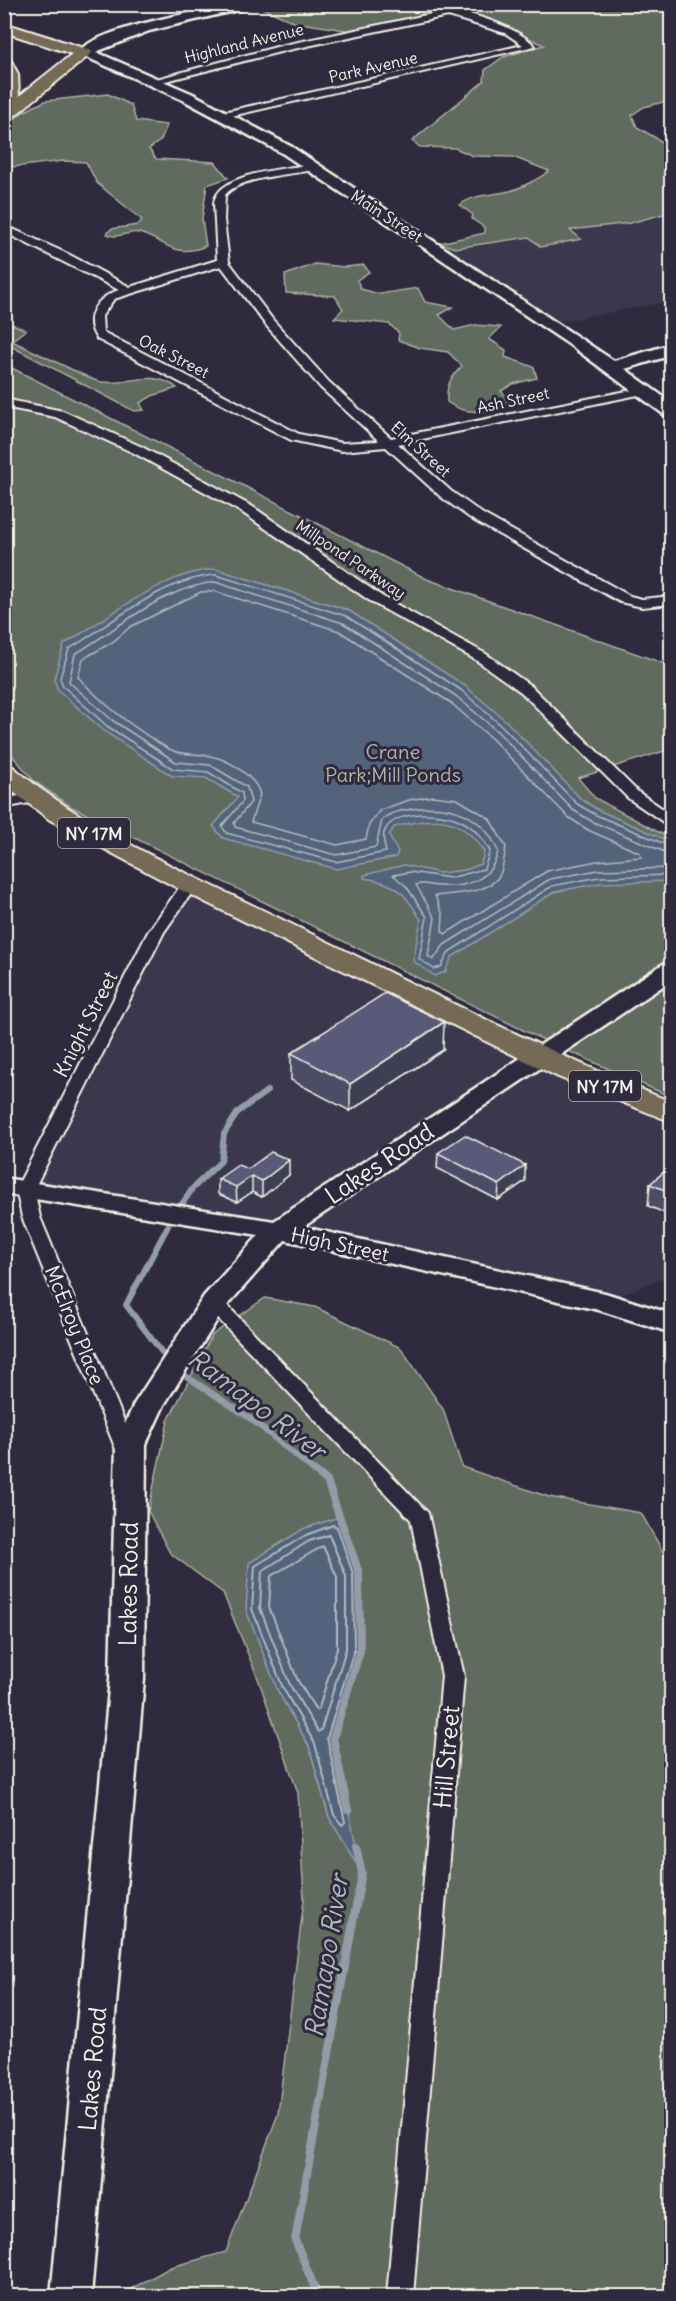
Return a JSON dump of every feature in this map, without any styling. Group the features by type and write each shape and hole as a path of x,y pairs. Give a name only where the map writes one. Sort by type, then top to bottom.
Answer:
{"main road":[{"path":"4,27 84,53"},
{"path":"7,107 84,53"},
{"path":"4,62 11,80 7,107"},
{"name":"NY 17M","path":"4,772 34,798 59,815 190,884 539,1056 672,1113"}],"street":[{"path":"84,53 102,42 124,35 220,8 257,4"},
{"path":"412,4 447,14"},
{"name":"Park Avenue","path":"223,115 530,45 504,31 447,14"},
{"name":"Highland Avenue","path":"154,81 278,49 447,14"},
{"name":"Main Street","path":"84,53 154,81 223,115 313,167 612,367 672,412"},
{"path":"223,262 220,194 225,188 245,180 313,167"},
{"path":"4,228 64,256 127,290"},
{"name":"Oak Street","path":"223,262 110,297 100,305 94,324 101,337 295,437 317,445 352,448 389,443"},
{"name":"Elm Street","path":"223,262 303,362 456,503 619,596 642,603 672,600"},
{"path":"612,367 672,349"},
{"name":"Ash Street","path":"389,443 643,390"},
{"name":"Millpond Parkway","path":"4,403 59,414 138,450 248,510 378,600 481,657 515,679 627,790 649,809 672,823"},
{"path":"4,804 34,798"},
{"name":"Knight Street","path":"15,1188 156,932 171,906 190,884"},
{"name":"Lakes Road","path":"71,2296 127,1679 131,1444 149,1404 214,1303 279,1230 672,969"},
{"name":"High Street","path":"15,1188 279,1230 605,1302 672,1324"},
{"name":"McElroy Place","path":"15,1188 31,1217 130,1458"},
{"name":"Hill Street","path":"214,1303 421,1518 453,1676 400,2296"}],"shaded area":[{"path":"671,204 671,301 559,322 440,248 641,214"},
{"path":"190,884 671,1113 671,1274 605,1302 279,1230 25,1189 110,1019"}],"green space":[{"path":"273,4 402,5 421,10 423,15 352,31 294,22 260,7"},
{"path":"428,5 671,5 671,100 644,107 632,115 637,127 671,147 671,212 630,223 570,230 581,239 541,247 529,237 455,248 440,243 485,233 485,228 472,219 473,215 460,205 465,201 514,190 549,171 513,157 473,156 455,148 420,147 412,141 484,81 485,70 503,57 544,45 499,24"},
{"path":"108,94 131,105 136,121 167,125 161,140 149,149 156,159 215,162 228,178 207,185 202,219 206,246 186,251 178,250 139,233 114,236 107,234 111,229 138,225 142,220 97,183 86,162 63,161 5,168 5,127 23,112 45,101"},
{"path":"315,264 345,267 364,265 369,272 357,280 361,289 379,294 418,288 425,302 453,307 439,315 454,330 475,325 501,327 489,339 506,350 505,357 534,367 537,378 513,384 501,391 514,404 479,411 455,407 447,402 447,391 452,378 462,366 448,352 420,348 398,340 399,333 389,324 334,318 343,309 335,296 286,293 285,275"},
{"path":"5,321 26,330 15,338 14,342 94,380 114,382 146,378 167,382 177,388 152,396 140,403 144,410 134,411 5,343"},
{"name":"Crane Park;Mill Ponds","path":"4,364 427,579 671,666 671,749 578,778 595,798 671,839 671,1097 533,1035 72,807 34,781 5,747"},
{"path":"265,1298 315,1307 401,1348 443,1409 462,1467 549,1497 641,1513 671,1566 671,2296 118,2296 171,2267 226,2252 278,2114 304,1899 298,1793 259,1681 223,1593 170,1553 148,1511 168,1421 212,1335","holes":["359,1573 360,1651 333,1738 329,1817 309,1746 278,1691"]}],"water":[{"path":"216,569 348,610 464,685 507,722 581,799 598,810 671,842 671,881 600,883 554,892 452,957 445,972 435,976 413,961 421,920 409,902 393,886 364,878 364,875 404,865 440,873 465,870 481,864 484,852 475,840 456,824 434,820 394,827 389,836 398,852 396,857 336,869 223,838 213,826 238,797 206,778 172,776 104,731 58,690 54,679 64,644 156,587 196,572"},
{"path":"339,1517 359,1573 360,1651 333,1738 362,1873 329,1817 309,1746 278,1691 246,1610 249,1563 303,1529"}],"building":[{"path":"385,993 444,1022 350,1084 291,1053"},
{"path":"465,1135 525,1165 499,1185 438,1153"},
{"path":"271,1152 289,1160 262,1181 252,1176 236,1187 218,1179 238,1165 248,1169"},
{"path":"672,1165 672,1193 650,1184"}],"waterway":[{"name":"Ramapo River","path":"182,1204 193,1188 221,1161 224,1134 238,1112 267,1091"},
{"name":"Ramapo River","path":"168,1226 126,1305 170,1363"},
{"name":"Ramapo River","path":"177,1370 251,1419 317,1473"},
{"name":"Ramapo River","path":"315,1471 327,1481 359,1573 360,1651 333,1738 348,1810"},
{"name":"Ramapo River","path":"318,2296 295,2240 362,1873 356,1846"}]}
